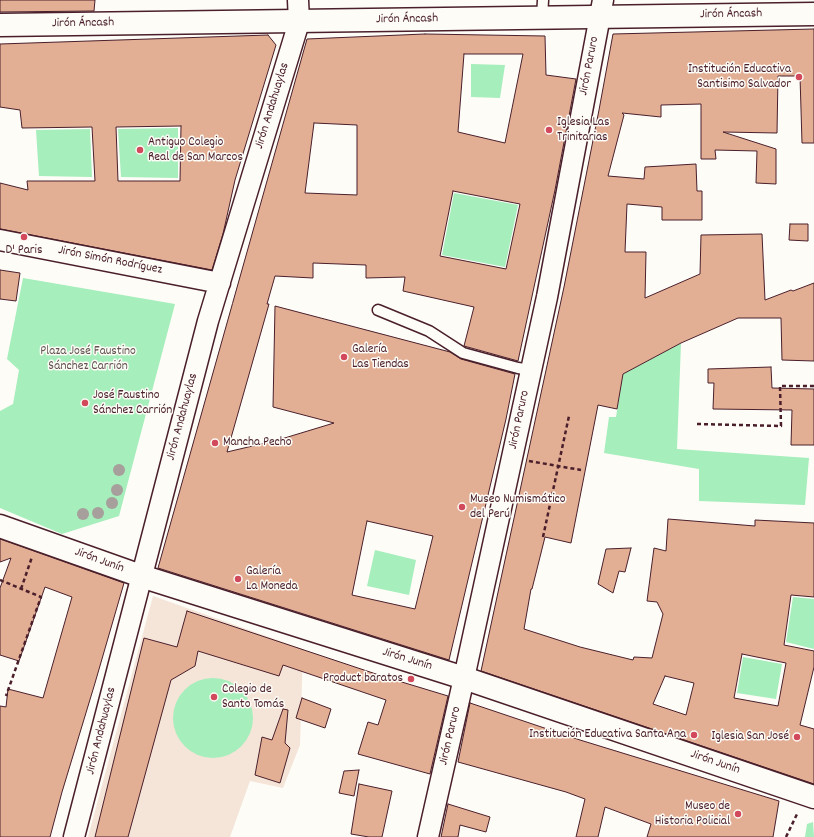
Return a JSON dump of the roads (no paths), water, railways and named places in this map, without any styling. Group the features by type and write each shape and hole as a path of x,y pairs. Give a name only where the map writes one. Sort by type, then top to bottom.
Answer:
{"street":[{"name":"Jirón Andahuaylas","path":"74,837 208,321 299,22 298,0"},
{"name":"Jirón Áncash","path":"0,24 299,22 543,9 814,14"},
{"name":"Jirón Paruro","path":"428,837 548,289 601,9"},
{"name":"Jirón Simón Rodríguez","path":"0,240 220,283"},
{"name":"Jirón Junín","path":"0,526 142,576 464,678 807,794"}],"lane":[{"path":"378,310 429,331 463,353 518,368 531,370"}],"place":[{"name":"Institución Educativa Santisimo Salvador","path":"799,77"},
{"name":"Iglesia Las Trinitarias","path":"549,130"},
{"name":"Antiguo Colegio Real de San Marcos","path":"140,150"},
{"name":"D' Paris","path":"24,237"},
{"name":"Galería Las Tiendas","path":"344,357"},
{"name":"José Faustino Sánchez Carrión","path":"85,403"},
{"name":"Mancha Pecho","path":"215,443"},
{"name":"Museo Numismático del Perú","path":"462,507"},
{"name":"Galería La Moneda","path":"238,579"},
{"name":"Product baratos","path":"411,679"},
{"name":"Colegio de Santo Tomás","path":"214,697"},
{"name":"Institución Educativa Santa Ana","path":"694,735"},
{"name":"Iglesia San José","path":"797,737"},
{"name":"Museo de Historia Policial","path":"738,814"}],"park label":[{"name":"Plaza José Faustino Sánchez Carrión","path":"88,360"}]}
